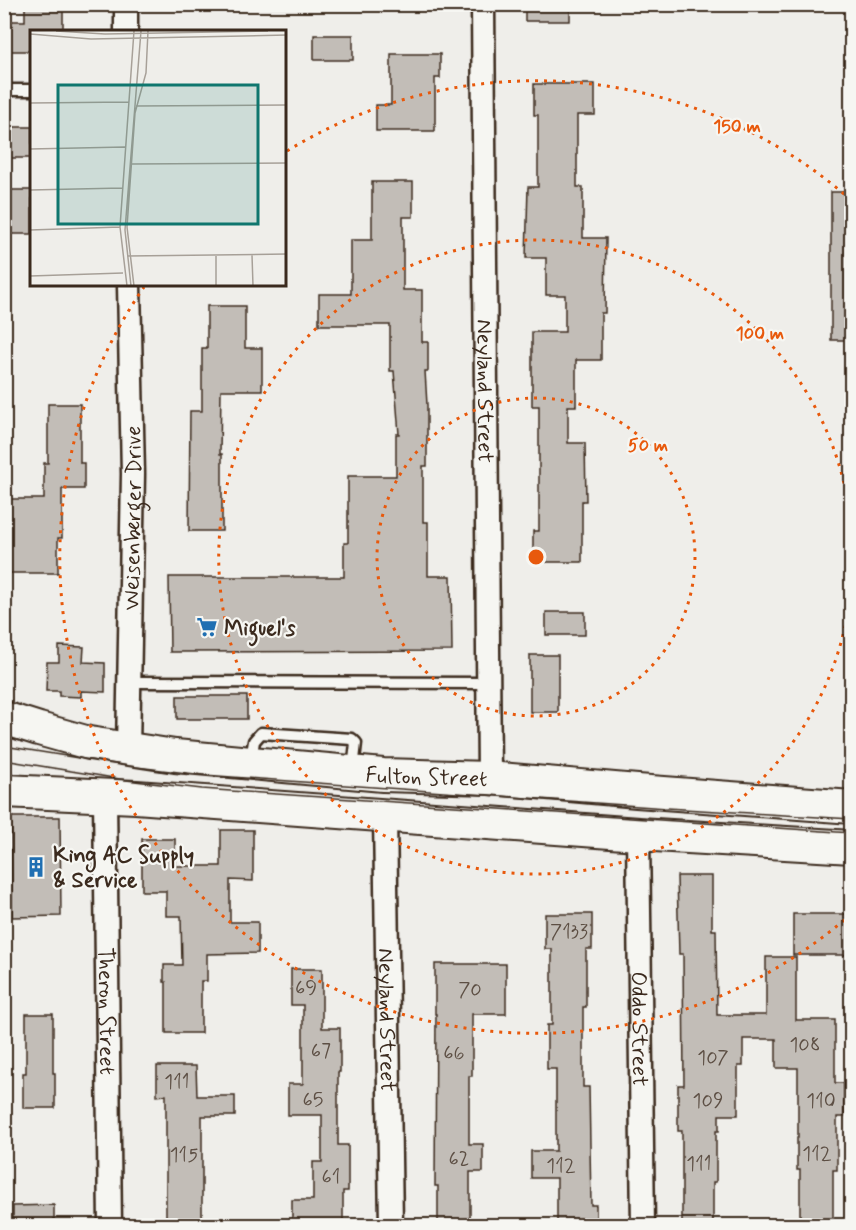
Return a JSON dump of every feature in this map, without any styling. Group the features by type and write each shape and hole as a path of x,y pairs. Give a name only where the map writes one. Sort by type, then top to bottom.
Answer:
{"main road":[{"name":"Fulton Street","path":"4,718 88,743 175,756 353,772 489,778 852,807"},
{"name":"Fulton Street","path":"4,791 148,798 638,834 852,847"}],"street":[{"path":"126,4 126,30"},
{"name":"Neyland Street","path":"483,4 489,778"},
{"name":"Weisenberger Drive","path":"128,750 133,474 129,286"},
{"name":"Theron Street","path":"105,797 110,1226"},
{"name":"Neyland Street","path":"385,816 391,1226"},
{"name":"Oddo Street","path":"638,834 643,1226"}],"lane":[{"path":"4,90 30,90"},
{"path":"129,682 488,683"}],"building":[{"path":"25,4 63,4 63,30 30,30 30,51 4,51 4,21 25,21"},
{"path":"525,4 570,4 570,21 525,21"},
{"path":"314,35 353,35 353,60 314,60"},
{"path":"391,54 440,54 440,78 435,78 435,131 376,131 376,105 391,105"},
{"path":"534,84 595,84 595,115 577,115 577,187 583,187 583,238 606,238 605,313 601,313 601,360 576,360 576,406 568,406 568,443 585,443 586,501 582,501 582,562 533,562 533,531 539,531 539,406 532,406 532,332 565,332 565,295 546,295 546,258 526,258 528,187 538,187 538,115 534,115"},
{"path":"4,127 30,127 30,158 4,158"},
{"path":"372,182 413,182 413,217 403,217 403,290 422,290 422,342 428,342 428,371 425,371 427,466 423,466 423,522 428,522 428,576 451,576 452,651 170,652 169,577 344,577 344,543 348,543 348,476 396,476 396,434 399,434 394,371 390,371 390,325 319,325 319,294 351,294 351,240 372,240"},
{"path":"6,190 30,190 30,234 6,234"},
{"path":"831,192 852,192 852,340 831,340"},
{"path":"207,306 245,306 245,348 262,348 262,390 221,390 222,531 189,531 190,411 202,411 202,348 207,348"},
{"path":"48,404 80,404 80,463 84,463 84,489 62,489 62,538 58,538 58,573 4,573 4,546 8,546 8,499 44,499 44,463 48,463"},
{"path":"546,612 585,612 585,635 546,635"},
{"path":"59,646 84,647 83,662 105,663 105,692 81,691 81,697 59,696 59,691 46,691 47,662 59,662"},
{"path":"530,655 558,655 558,712 530,712"},
{"name":"Miguel's","path":"177,696 247,696 247,719 177,719"},
{"name":"King AC Supply & Service","path":"11,817 60,817 61,916 12,917"},
{"path":"221,830 253,830 253,881 230,880 230,922 258,922 258,953 207,954 207,981 201,981 201,1033 166,1033 164,965 182,965 181,916 166,916 166,891 142,891 142,839 175,839 175,866 221,866"},
{"path":"677,876 712,876 712,930 716,930 717,1015 766,1015 766,957 796,957 796,1020 835,1020 835,1083 844,1083 844,1117 837,1117 837,1170 833,1170 833,1226 800,1226 800,1170 797,1170 798,1068 776,1068 776,1039 743,1039 743,1066 738,1066 738,1115 719,1115 719,1131 716,1131 713,1226 682,1226 682,1131 678,1131 678,1085 684,1085 683,954 679,954"},
{"path":"545,914 592,914 592,949 586,949 583,1087 589,1087 591,1205 596,1205 596,1226 557,1226 557,1178 531,1178 531,1151 556,1151 556,1069 547,1069 547,1025 552,1025 552,949 545,949"},
{"path":"793,914 852,914 852,955 793,955"},
{"path":"435,964 506,964 506,1014 472,1014 469,1144 483,1144 483,1172 470,1172 470,1226 438,1226 438,1186 435,1186"},
{"path":"291,969 322,969 322,1028 340,1028 338,1145 348,1145 348,1191 343,1191 343,1226 292,1226 292,1200 313,1200 313,1162 322,1162 322,1115 288,1115 288,1084 303,1084 303,1005 291,1005"},
{"path":"26,1014 53,1014 55,1108 23,1108 23,1073 26,1073"},
{"path":"157,1066 196,1066 197,1096 235,1096 235,1116 202,1116 202,1226 166,1226 166,1095 157,1096"},
{"path":"54,1205 54,1224 13,1226 13,1206"}],"tram line":[{"path":"4,746 128,766 204,775 852,819"},
{"path":"4,760 126,780 202,789 852,833"}],"place":[{"name":"Miguel's","path":"207,627"},
{"name":"King AC Supply & Service","path":"36,867"}]}
